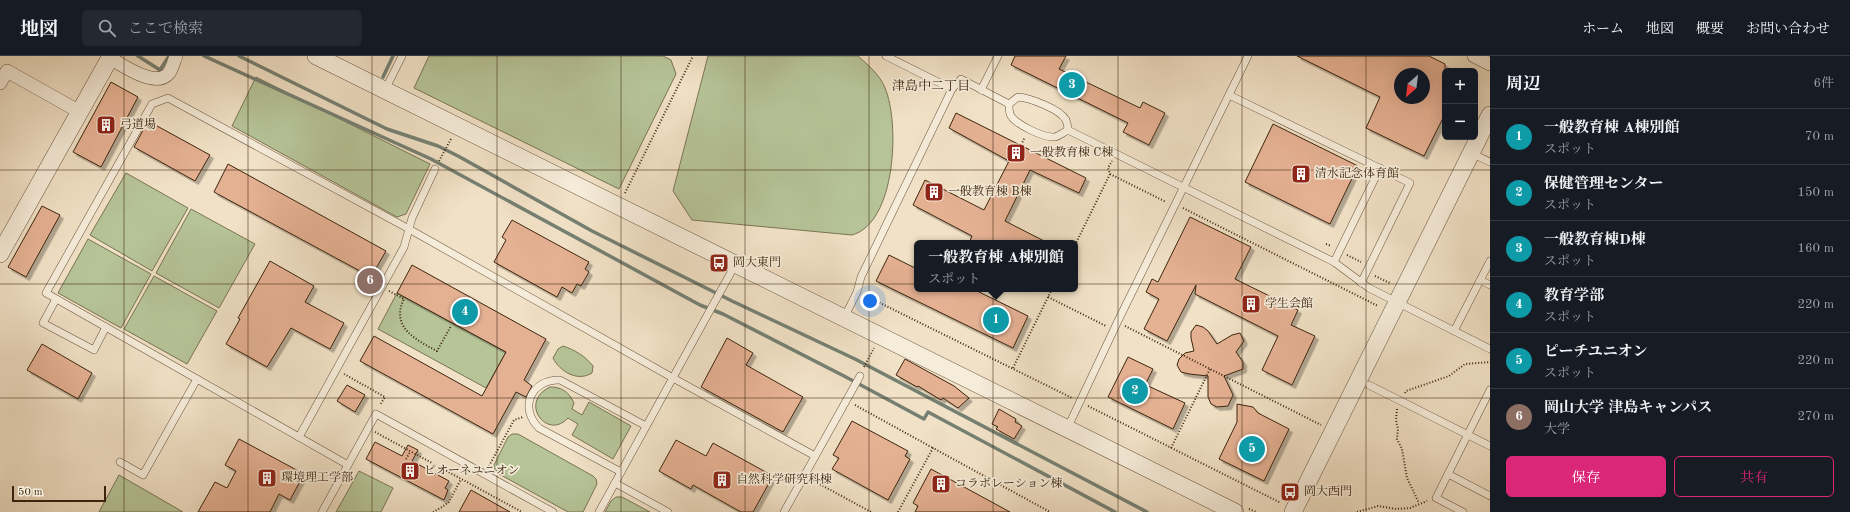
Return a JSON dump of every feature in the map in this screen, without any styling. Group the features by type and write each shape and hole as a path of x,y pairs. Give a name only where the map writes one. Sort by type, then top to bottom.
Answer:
{"street":[{"path":"0,254 75,109 111,57 149,79 157,80 169,73 176,56"},
{"path":"316,56 1235,512"},
{"path":"1474,56 1490,64"},
{"path":"0,83 7,71 75,109"},
{"path":"1293,512 1490,115"}],"lane":[{"path":"385,91 402,56"},
{"path":"886,56 952,89"},
{"path":"981,90 998,56"},
{"path":"1067,429 1117,323 1248,56"},
{"path":"843,318 857,292 861,277 952,89 961,79 1009,104"},
{"path":"1229,95 1410,183 1361,283"},
{"path":"1009,104 1018,97 1029,98 1057,112 1066,119 1068,130"},
{"path":"348,465 46,293 152,104 168,98 409,229 673,378 815,456"},
{"path":"1009,104 1010,115 1018,123 1047,137 1057,137 1068,130"},
{"path":"1068,130 1334,262 1361,283 1490,348"},
{"path":"1472,153 1490,162"},
{"path":"1334,262 1380,168"},
{"path":"300,437 404,247 412,218 435,169"},
{"path":"1454,331 1490,261"},
{"path":"599,512 735,264"},
{"path":"1480,280 1490,285"},
{"path":"56,299 43,323 94,350 106,327"},
{"path":"784,512 858,378"},
{"path":"120,462 143,475 198,379"},
{"path":"621,472 540,428 530,415 529,401 536,389 547,381 560,380 646,426"},
{"path":"1369,385 1490,446"},
{"path":"1463,512 1436,498 1490,390"},
{"path":"322,512 376,414 553,512"},
{"path":"1448,474 1490,496"},
{"path":"615,483 668,512"}],"path":[{"path":"618,207 693,56"},
{"path":"440,161 448,145"},
{"path":"1077,240 1110,174 1108,168 1116,154"},
{"path":"1110,174 1174,206 1186,209 1378,306"},
{"path":"382,287 404,299 399,308 402,323 406,331 419,341 437,351 451,326"},
{"path":"1013,368 1050,292"},
{"path":"1048,297 1114,330"},
{"path":"1117,323 1322,425"},
{"path":"858,378 868,361"},
{"path":"1171,448 1210,369"},
{"path":"336,370 385,397 376,414"},
{"path":"846,400 1050,512"},
{"path":"485,474 514,420 530,415"},
{"path":"368,428 522,512"},
{"path":"898,512 933,448"},
{"path":"406,459 410,452"},
{"path":"804,476 871,512"},
{"path":"433,512 449,502 461,479"},
{"path":"1357,512 1378,506 1396,510 1410,508 1419,503 1436,498"}],"green space":[{"path":"429,56 663,56 671,60 676,74 619,189 414,88"},
{"path":"708,56 858,56 873,70 883,83 890,104 893,147 891,170 886,192 878,212 867,227 852,235 692,220 673,191"},
{"path":"256,77 430,164 406,214 397,217 232,126"},
{"path":"126,173 188,208 152,271 90,235"},
{"path":"191,209 255,244 219,308 156,273"},
{"path":"88,239 151,274 121,328 58,293"},
{"path":"154,276 217,311 187,364 124,329"},
{"path":"397,293 506,352 486,388 378,329"},
{"path":"563,346 576,351 587,359 593,366 592,373 587,376 575,376 560,368 553,358 558,349"},
{"path":"550,387 565,391 574,403 572,409 582,415 589,402 631,426 613,459 572,435 578,424 568,418 560,424 552,425 539,417 536,409 536,401 541,394"},
{"path":"512,434 518,434 596,479 597,484 583,512 568,512 499,474 495,470 494,465 508,437"},
{"path":"359,471 393,488 381,512 336,512"},
{"path":"119,475 183,512 99,512"},
{"path":"616,497 622,497 650,512 605,512 611,501"}],"building":[{"path":"1015,56 1066,56 1059,69 1140,108 1143,102 1165,113 1149,145 1123,132 1128,123 1011,65"},
{"path":"1297,56 1429,56 1445,64 1445,68 1442,68 1442,120 1424,156 1366,128 1380,97"},
{"name":"弓道場","path":"111,82 138,97 101,167 73,152"},
{"name":"一般教育棟 B棟","path":"956,113 1086,178 1079,193 1030,170 1005,221 1042,240 970,240 972,236 913,205 925,180 984,210 1009,161 949,128"},
{"path":"148,121 210,155 195,181 134,147"},
{"name":"清水記念体育館","path":"1273,124 1358,166 1330,224 1245,182"},
{"path":"228,164 386,251 371,277 214,192"},
{"path":"42,206 60,215 26,277 8,267"},
{"name":"学生会館","path":"1190,217 1251,247 1235,279 1298,310 1291,325 1315,336 1292,385 1262,370 1278,336 1195,294 1196,285 1167,341 1144,329 1159,299 1146,292 1152,279 1158,282"},
{"path":"512,220 589,262 585,269 589,272 581,286 577,284 572,293 562,287 557,297 494,262 506,240 502,237"},
{"path":"889,255 914,268 914,292 979,292 1028,316 1013,348 876,281"},
{"path":"270,261 314,286 305,302 344,323 330,349 291,328 267,367 226,344 240,319 238,318"},
{"path":"412,265 546,339 524,380 532,386 526,397 516,392 493,434 360,361 374,336 482,396 506,352 397,293"},
{"path":"1196,325 1203,327 1208,331 1217,344 1232,335 1240,333 1244,341 1236,352 1243,362 1243,369 1224,376 1233,395 1228,406 1217,407 1211,404 1208,397 1208,376 1181,372 1177,365 1179,359 1185,353 1194,351 1191,332"},
{"path":"727,338 753,353 746,365 803,397 783,432 701,387"},
{"path":"42,344 92,373 78,399 27,370"},
{"path":"1128,357 1153,369 1144,387 1146,385 1185,403 1173,429 1108,397"},
{"path":"905,359 954,386 969,398 958,408 943,398 941,400 896,375"},
{"path":"347,385 365,395 355,412 337,401"},
{"path":"1237,404 1253,407 1258,413 1289,429 1264,481 1219,459 1237,422"},
{"path":"999,409 1016,419 1015,422 1022,426 1014,439 996,429 998,427 992,424"},
{"path":"852,421 908,451 905,456 910,459 888,500 832,469 839,458 833,455"},
{"name":"環境理工学部","path":"239,439 304,474 290,500 279,494 270,512 198,512 215,482 227,488 236,471 225,465"},
{"name":"自然科学研究科棟","path":"676,440 706,456 713,443 773,476 753,512 741,512 693,485 691,489 659,471"},
{"name":"ピオーネユニオン","path":"375,442 402,456 408,445 418,450 412,461 449,481 445,488 448,490 444,500 366,459"},
{"name":"コラボレーション棟","path":"931,469 1010,512 915,512 918,506 913,503"},
{"path":"471,490 510,512 459,512"}],"waterway":[{"path":"138,56 160,70 169,56"},
{"path":"204,56 431,159 700,305 723,314 924,419 928,412 1115,512"},
{"path":"239,56 387,129 438,146 458,156 592,231 732,301 855,359 1147,512"},
{"path":"383,77 393,56"}],"place":[{"name":"一般教育棟D棟","path":"1072,85"},
{"name":"弓道場","path":"106,125"},
{"name":"一般教育棟 C棟","path":"1016,153"},
{"name":"清水記念体育館","path":"1301,174"},
{"name":"一般教育棟 B棟","path":"934,192"},
{"name":"岡大東門","path":"719,263"},
{"name":"岡山大学 津島キャンパス","path":"370,281"},
{"name":"学生会館","path":"1251,304"},
{"name":"教育学部","path":"465,312"},
{"name":"一般教育棟 A棟別館","path":"996,320"},
{"name":"保健管理センター","path":"1135,391"},
{"name":"ピーチユニオン","path":"1252,449"},
{"name":"ピオーネユニオン","path":"410,471"},
{"name":"環境理工学部","path":"267,478"},
{"name":"自然科学研究科棟","path":"722,480"},
{"name":"コラボレーション棟","path":"941,484"},
{"name":"岡大西門","path":"1290,492"}],"district":[{"name":"津島中二丁目","path":"931,86"}]}
